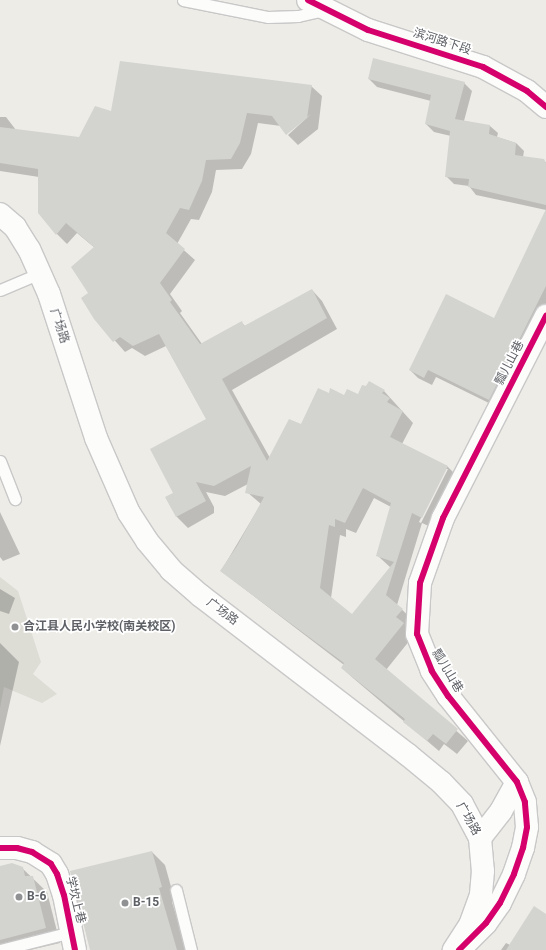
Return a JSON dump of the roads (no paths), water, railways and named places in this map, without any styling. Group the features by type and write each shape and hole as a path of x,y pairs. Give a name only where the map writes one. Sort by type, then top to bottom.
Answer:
{"street":[{"name":"滨河路下段","path":"316,5 368,30 483,67 527,91 546,107"},
{"name":"广场路","path":"0,214 15,227 29,249 40,273 96,438 129,513 147,541 171,570 201,596 441,782 462,804 480,838 483,871 481,895 470,924 454,950"},
{"name":"瓢儿山巷","path":"460,950 486,923 500,903 523,848 527,827 525,802 517,782 448,696 432,671 418,634 417,612 420,582 443,518 546,316"},
{"path":"480,838 501,811 517,782"},
{"name":"学坎上巷","path":"0,848 17,848 32,852 51,864 64,895 73,941"}],"lane":[{"name":"滨河路下段","path":"183,0 268,17 298,16 316,5"},
{"path":"0,290 40,273"},
{"path":"0,461 15,499"},
{"path":"176,890 191,950"},
{"path":"0,950 73,941"}],"place":[{"name":"合江县人民小学校(南关校区)","path":"15,627"},
{"name":"B-6","path":"19,897"},
{"name":"B-15","path":"125,903"}]}
